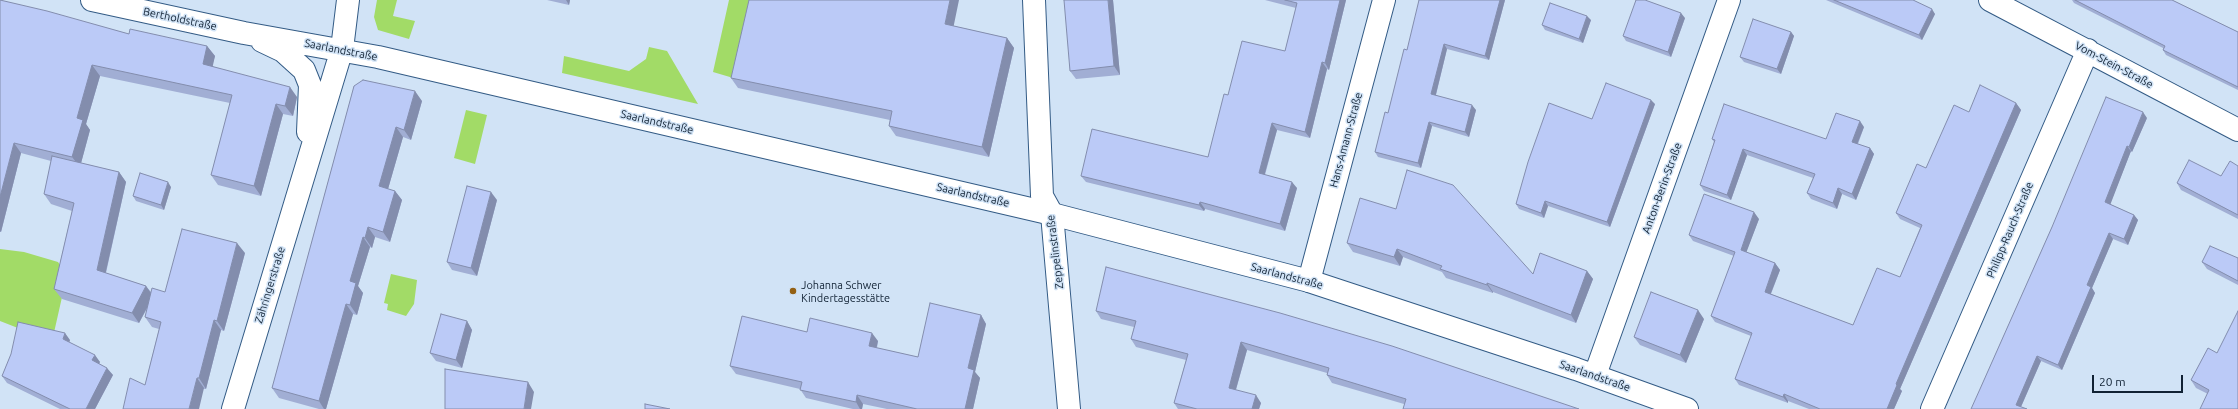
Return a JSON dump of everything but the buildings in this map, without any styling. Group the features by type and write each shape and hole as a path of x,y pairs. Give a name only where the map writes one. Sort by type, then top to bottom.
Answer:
{"street":[{"name":"Bertholdstraße","path":"92,0 244,33"},
{"name":"Zähringerstraße","path":"233,409 306,161 342,49 348,0"},
{"name":"Zeppelinstraße","path":"1034,0 1042,196 1052,214 1069,409"},
{"name":"Hans-Amann-Straße","path":"1309,281 1384,0"},
{"name":"Anton-Berin-Straße","path":"1595,375 1729,0"},
{"name":"Vom-Stein-Straße","path":"1990,0 2088,50 2238,130"},
{"name":"Saarlandstraße","path":"244,33 342,49 1052,214 1309,281 1595,375 1687,409"},
{"name":"Zähringerstraße","path":"244,33 283,51 304,70 310,85 306,161"},
{"name":"Philipp-Rauch-Straße","path":"1932,409 2088,50"}],"green space":[{"path":"377,0 397,0 393,16 415,21 409,39 378,30 374,17"},
{"path":"729,0 766,0 740,80 713,72"},
{"path":"649,47 667,51 698,104 562,73 564,56 629,71 646,59"},
{"path":"466,110 487,115 475,164 454,158"},
{"path":"0,249 24,252 58,262 67,275 53,337 23,330 0,321"},
{"path":"391,274 417,280 414,304 406,316 387,310 388,304 384,303"}],"place":[{"name":"Johanna Schwer Kindertagesstätte","path":"793,291"}]}
